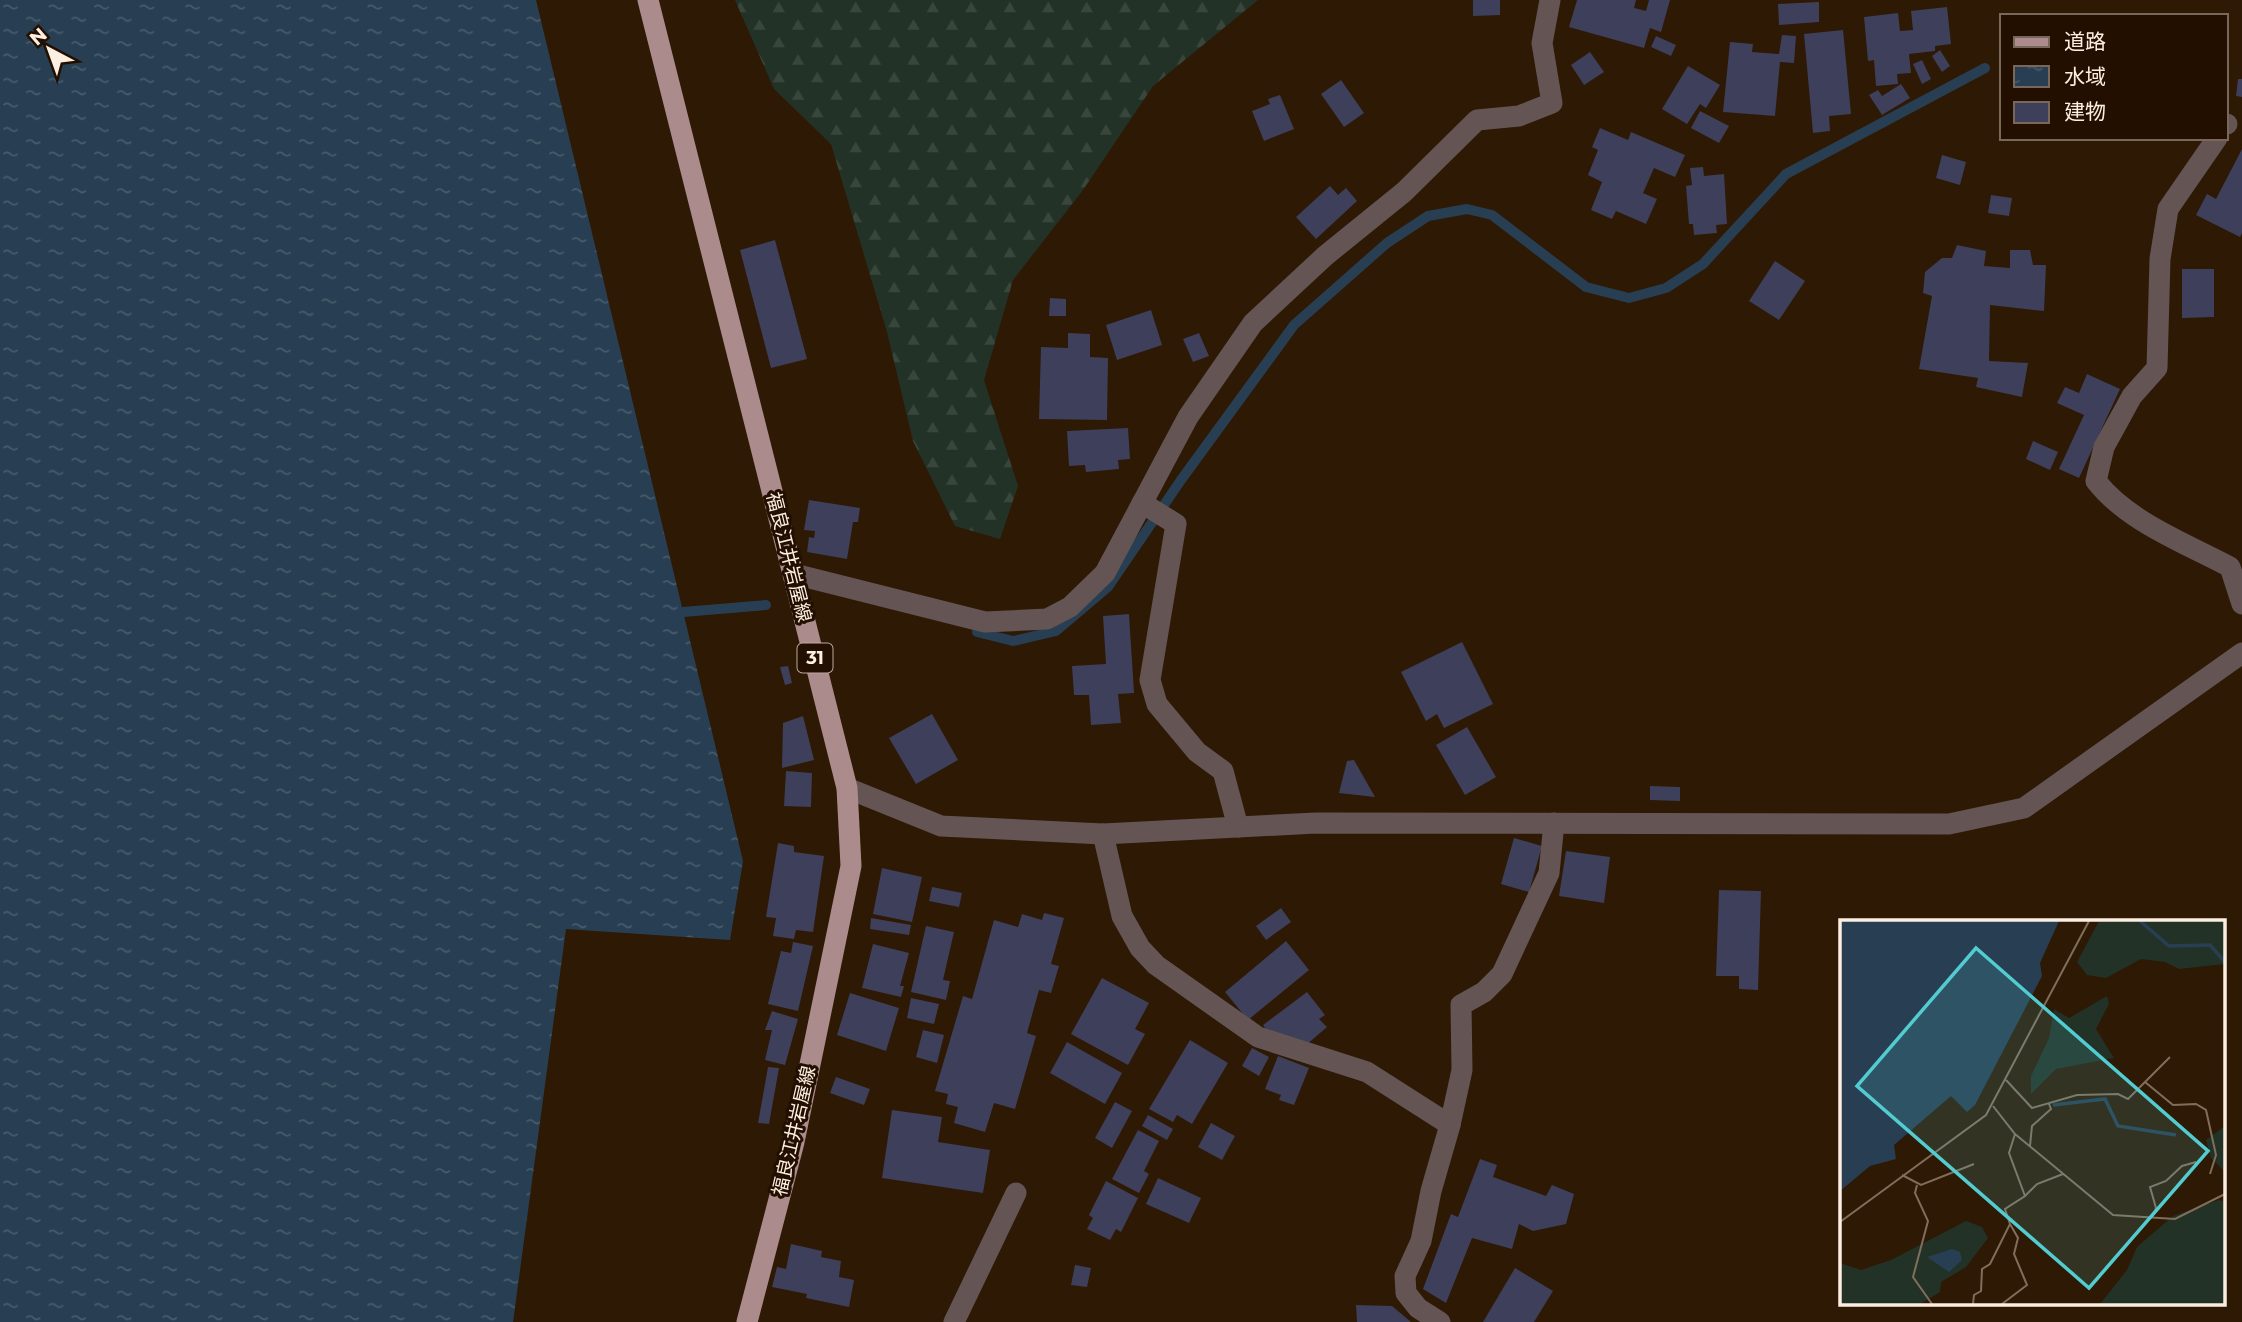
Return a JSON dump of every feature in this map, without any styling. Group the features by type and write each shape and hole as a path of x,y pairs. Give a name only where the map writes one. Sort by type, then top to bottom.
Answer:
{"main road":[{"name":"福良江井岩屋線","path":"648,0 847,788 851,866 794,1142 747,1322"}],"street":[{"path":"794,574 985,622 1047,619 1070,607 1105,573 1188,417 1253,323 1325,256 1404,192 1477,120 1519,116 1552,103 1542,43 1550,0"},
{"path":"2216,140 2168,209 2160,259 2157,368 2132,396 2104,447 2096,481 2106,494 2136,517 2230,567 2242,604"},
{"path":"1142,503 1176,524 1150,680 1157,704 1197,752 1223,771 1238,827"},
{"path":"847,788 942,826 1103,834 1316,824 1949,824 2024,808 2242,653"},
{"path":"1440,1322 1418,1308 1406,1293 1405,1276 1421,1241 1462,1070 1461,1005 1484,992 1502,974 1549,873 1554,823"},
{"path":"1103,834 1122,916 1140,948 1156,965 1258,1037 1367,1072 1450,1125"},
{"path":"954,1322 1016,1193"}],"green space":[{"path":"735,0 1258,0 1153,86 1083,190 1013,280 984,380 1018,486 1000,539 955,526 913,441 887,332 831,144 774,89"}],"water":[{"path":"0,0 536,0 743,861 730,940 566,929 513,1322 0,1322"}],"building":[{"path":"1473,0 1500,0 1500,15 1473,16"},
{"path":"1577,0 1636,0 1634,8 1646,11 1649,0 1670,0 1661,32 1650,28 1644,48 1569,27"},
{"path":"1819,2 1819,22 1779,25 1778,4"},
{"path":"1947,7 1951,44 1935,46 1935,51 1909,54 1911,73 1897,74 1898,84 1876,86 1874,60 1868,61 1864,17 1898,13 1900,31 1913,30 1911,11"},
{"path":"1843,30 1851,114 1829,116 1830,131 1813,133 1804,34"},
{"path":"1782,35 1796,36 1794,63 1780,62 1775,116 1723,112 1730,42 1753,44 1752,52 1779,54"},
{"path":"1656,36 1676,45 1671,56 1651,47"},
{"path":"1940,50 1950,66 1942,72 1932,56"},
{"path":"1590,52 1604,72 1584,85 1571,65"},
{"path":"1922,60 1931,79 1922,84 1913,64"},
{"path":"1688,66 1720,85 1706,108 1700,104 1687,124 1662,109"},
{"path":"2238,79 2242,79 2242,97 2236,96"},
{"path":"1341,80 1364,113 1344,127 1321,94"},
{"path":"1901,84 1910,98 1882,115 1869,95 1878,90 1882,96"},
{"path":"1280,95 1294,129 1264,141 1252,111 1270,104 1268,99"},
{"path":"1700,111 1729,126 1719,143 1691,128"},
{"path":"1600,128 1628,140 1631,132 1685,155 1675,177 1654,168 1643,193 1657,199 1646,224 1616,211 1612,219 1591,210 1602,182 1588,175 1598,150 1592,147"},
{"path":"2242,149 2240,237 2196,215 2207,194 2216,199"},
{"path":"1942,155 1966,162 1960,185 1936,178"},
{"path":"1703,167 1704,176 1724,174 1727,224 1716,225 1717,233 1694,235 1693,224 1689,224 1686,186 1692,185 1690,168"},
{"path":"1330,186 1338,195 1346,188 1357,201 1316,239 1296,217"},
{"path":"1991,195 2012,198 2009,216 1988,213"},
{"path":"775,240 807,359 771,368 740,250"},
{"path":"1957,245 1986,251 1984,266 2010,268 2010,250 2030,250 2033,265 2046,265 2044,311 1990,305 1989,361 2028,363 2022,397 1976,387 1978,378 1919,369 1932,296 1923,293 1925,272 1942,258 1952,258"},
{"path":"1775,261 1805,281 1779,320 1749,301"},
{"path":"2182,269 2214,269 2214,317 2182,318"},
{"path":"1050,298 1066,299 1066,316 1049,316"},
{"path":"1151,310 1162,345 1117,360 1106,325"},
{"path":"1068,333 1090,334 1090,357 1108,358 1107,420 1039,419 1041,347 1068,348"},
{"path":"1199,333 1209,356 1193,362 1183,339"},
{"path":"2087,374 2120,389 2079,478 2059,469 2084,415 2057,403 2065,387 2079,393"},
{"path":"1128,428 1130,459 1118,460 1119,469 1086,472 1085,465 1069,466 1067,431"},
{"path":"2033,441 2058,452 2050,470 2026,459"},
{"path":"809,500 860,508 858,522 853,522 847,559 807,552 809,537 814,538 815,531 804,530"},
{"path":"1129,614 1134,693 1118,694 1121,723 1091,725 1089,695 1074,695 1072,666 1106,664 1103,616"},
{"path":"1462,642 1493,704 1444,728 1437,714 1426,721 1401,672"},
{"path":"788,666 792,683 785,685 780,667"},
{"path":"932,714 958,760 916,784 889,738"},
{"path":"803,716 814,760 782,768 783,723"},
{"path":"1467,727 1496,777 1465,795 1436,745"},
{"path":"1354,760 1375,797 1339,793 1347,761"},
{"path":"786,771 812,773 811,807 784,806"},
{"path":"1650,786 1680,787 1680,801 1650,800"},
{"path":"1514,838 1542,846 1529,892 1501,884"},
{"path":"778,843 794,846 794,852 824,856 813,932 796,930 794,939 773,936 776,918 766,917"},
{"path":"1566,851 1610,857 1604,903 1559,896"},
{"path":"882,868 922,877 912,922 873,914"},
{"path":"932,887 962,893 959,907 929,901"},
{"path":"1719,890 1761,891 1758,990 1739,989 1739,976 1716,976"},
{"path":"1281,908 1291,922 1266,940 1256,926"},
{"path":"1044,913 1064,918 1051,964 1059,966 1051,993 1039,990 1027,1033 1036,1036 1015,1109 994,1103 985,1132 954,1123 958,1107 946,1104 948,1094 935,1091 963,996 972,999 994,920 1018,927 1022,914 1042,920"},
{"path":"871,918 911,925 909,935 870,929"},
{"path":"926,926 954,932 943,980 950,981 946,1000 911,992"},
{"path":"1286,941 1309,970 1248,1020 1225,992"},
{"path":"793,942 813,946 798,1011 768,1004 781,951 791,953"},
{"path":"873,944 909,953 900,986 904,986 901,997 862,988"},
{"path":"1102,978 1149,1003 1135,1029 1145,1034 1128,1065 1071,1034"},
{"path":"1307,992 1325,1015 1319,1019 1327,1027 1305,1046 1271,1037 1263,1025"},
{"path":"850,993 899,1008 886,1051 837,1035"},
{"path":"911,998 939,1004 934,1024 907,1018"},
{"path":"772,1011 798,1019 785,1065 765,1060 772,1030 765,1030"},
{"path":"923,1030 944,1035 937,1063 916,1057"},
{"path":"1190,1040 1228,1063 1192,1124 1177,1115 1173,1122 1149,1109"},
{"path":"1067,1042 1122,1073 1105,1104 1050,1073"},
{"path":"1252,1048 1269,1057 1259,1076 1242,1066"},
{"path":"1278,1056 1309,1068 1294,1105 1279,1100 1281,1095 1265,1089"},
{"path":"768,1067 779,1068 769,1124 758,1123"},
{"path":"836,1077 870,1089 864,1105 830,1093"},
{"path":"1115,1102 1132,1111 1112,1148 1095,1138"},
{"path":"892,1110 942,1117 938,1142 990,1150 983,1193 882,1178"},
{"path":"1148,1115 1173,1129 1167,1140 1142,1126"},
{"path":"1211,1123 1235,1136 1222,1160 1198,1147"},
{"path":"1138,1130 1159,1141 1144,1171 1149,1174 1139,1193 1112,1179"},
{"path":"1480,1159 1497,1165 1493,1177 1546,1196 1552,1185 1574,1194 1566,1224 1533,1231 1519,1224 1512,1249 1472,1238 1446,1303 1423,1289 1451,1214 1458,1217"},
{"path":"1158,1178 1201,1198 1189,1223 1146,1204"},
{"path":"1106,1181 1138,1198 1121,1232 1116,1229 1110,1240 1087,1229 1093,1218 1089,1215"},
{"path":"791,1244 822,1251 821,1257 841,1261 839,1277 854,1280 849,1307 772,1287 777,1267 786,1269"},
{"path":"1075,1265 1091,1268 1087,1287 1071,1285"},
{"path":"1515,1268 1553,1291 1534,1322 1483,1322"},
{"path":"1356,1305 1392,1306 1411,1322 1357,1322"}],"waterway":[{"path":"977,632 1013,641 1056,631 1108,587 1181,480 1294,325 1387,243 1428,216 1467,209 1492,215 1586,287 1629,298 1666,288 1703,264 1786,174 1985,68"},
{"path":"683,612 766,605"}]}
